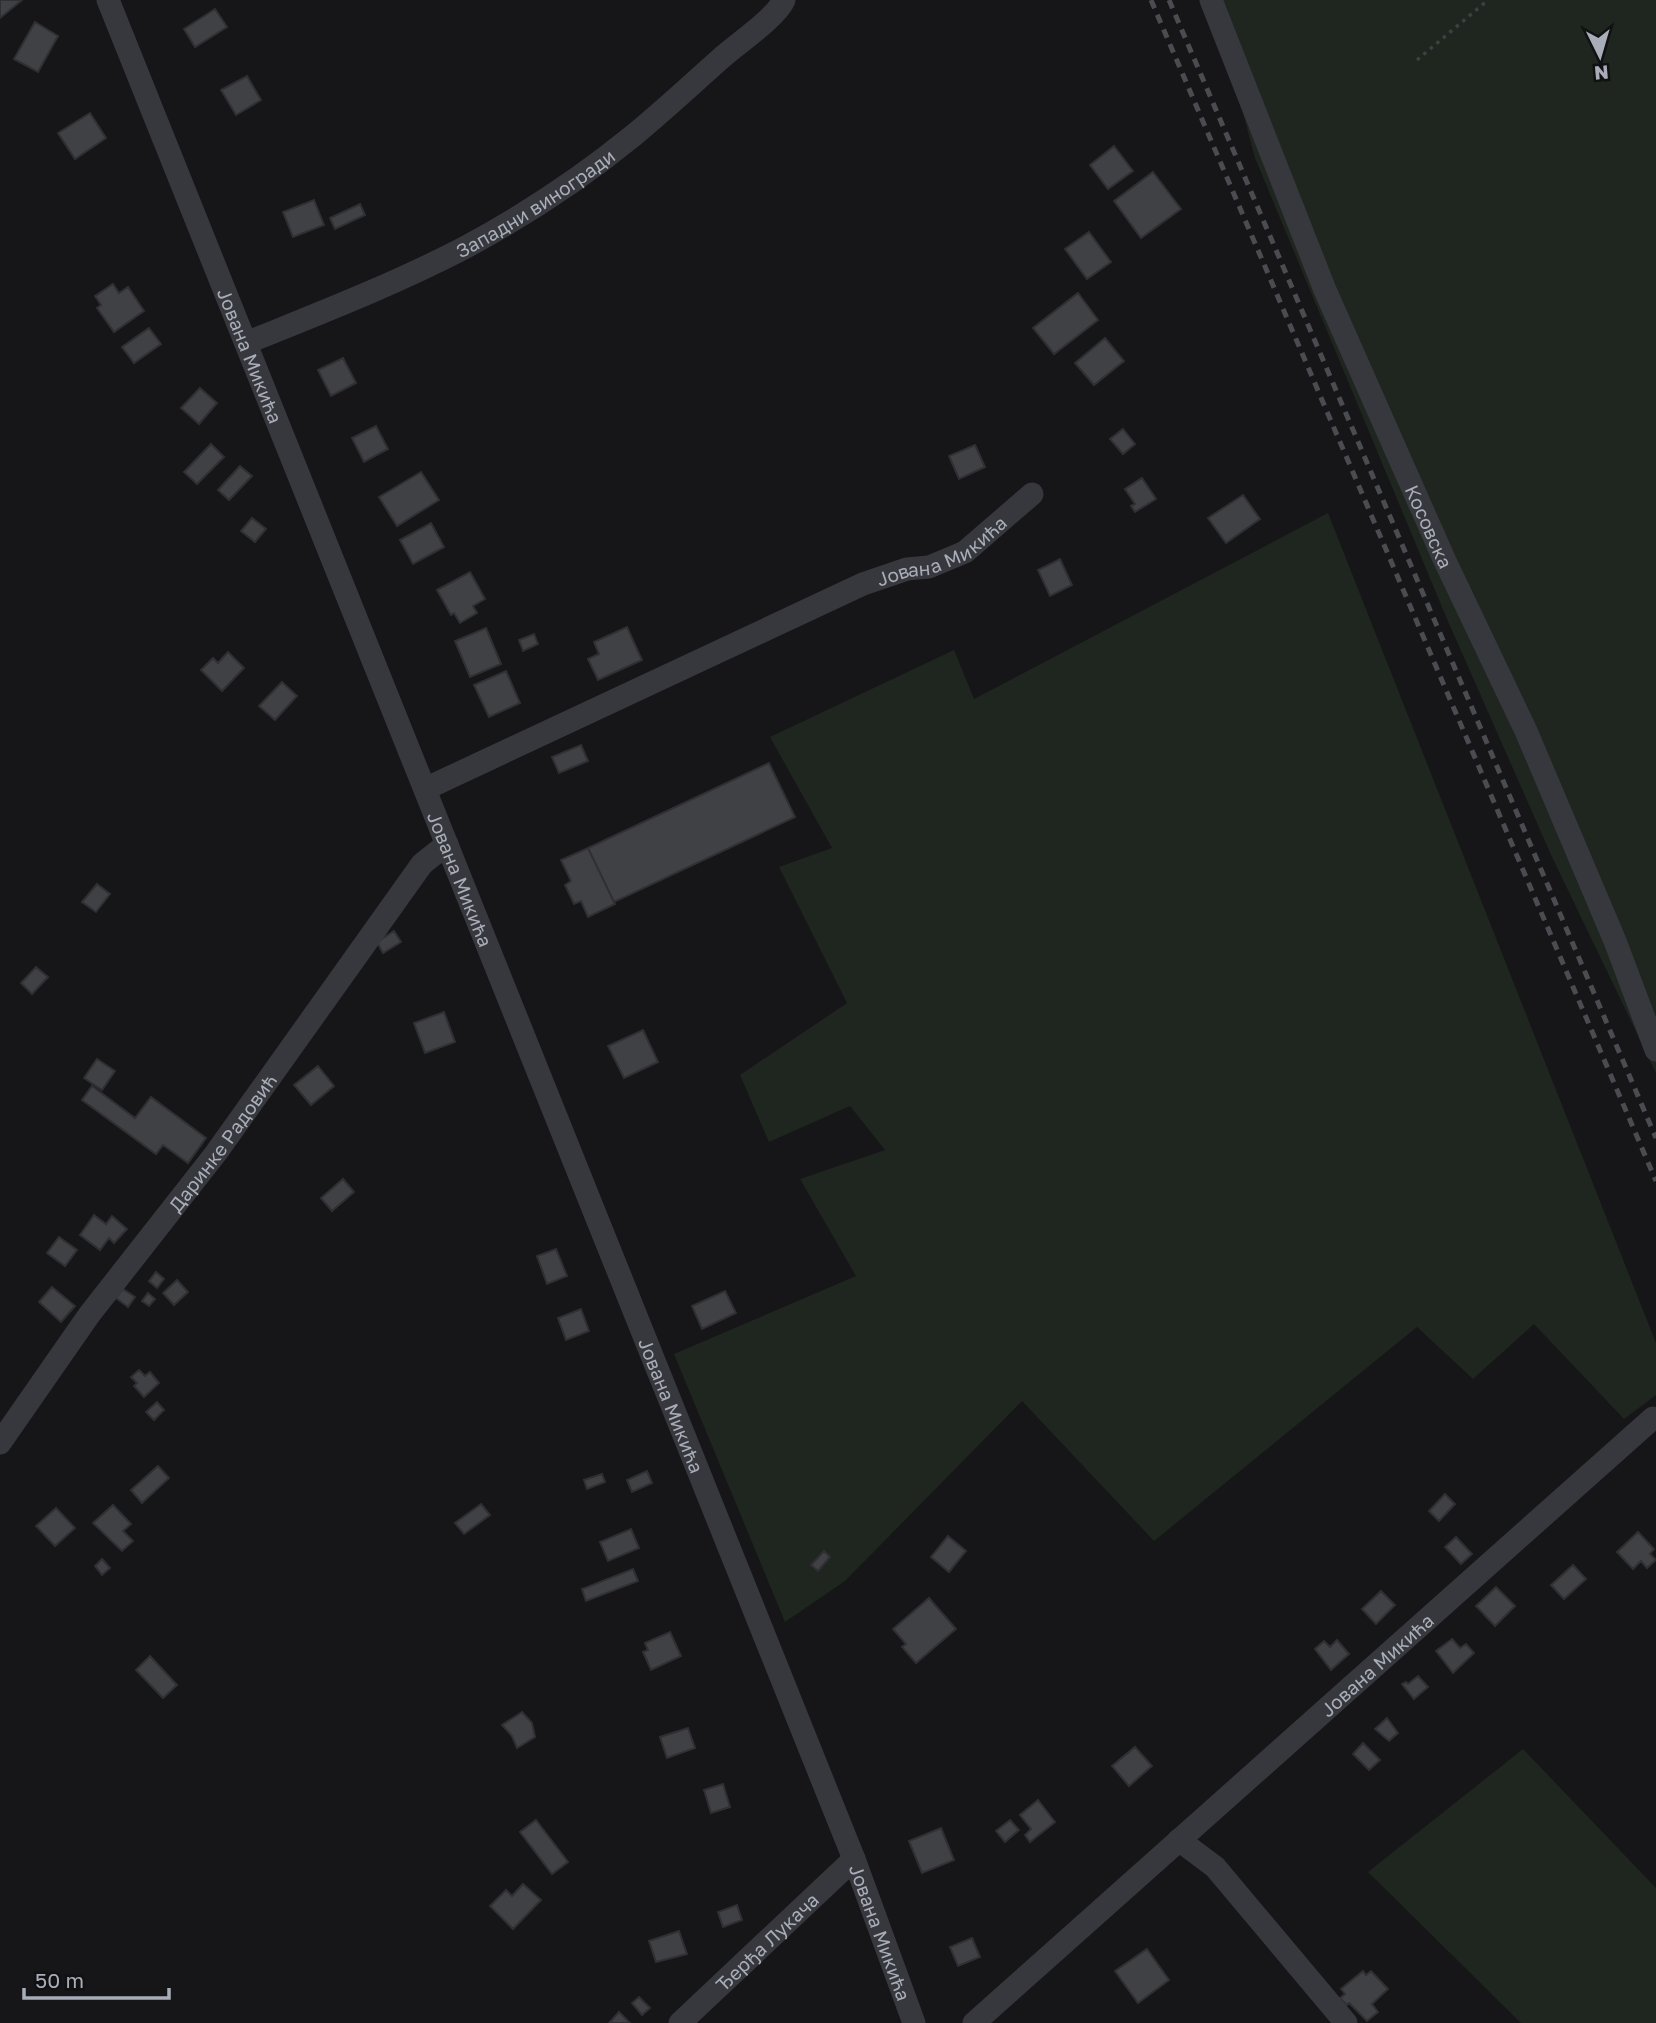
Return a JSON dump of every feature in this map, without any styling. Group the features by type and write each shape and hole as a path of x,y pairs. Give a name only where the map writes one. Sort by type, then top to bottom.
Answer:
{"street":[{"name":"Јована Микића","path":"108,0 854,1859 914,2023"},
{"name":"Западни виногради","path":"246,344 408,275 466,246 524,211 633,137 738,42 774,15 784,0"},
{"name":"Косовска","path":"1211,0 1325,290 1445,561 1526,732 1615,941 1656,1050"},
{"name":"Јована Микића","path":"425,789 863,584 907,569 929,567 965,552 1032,494"},
{"name":"Даринке Радовић","path":"0,1443 89,1315 216,1153 422,864 447,844"},
{"name":"Јована Микића","path":"974,2023 1653,1418"},
{"path":"1179,1840 1215,1867 1346,2023"},
{"name":"Ђерђа Лукача","path":"680,2023 854,1859"}],"path":[{"path":"1417,60 1488,0"}],"shaded area":[{"path":"1213,0 1656,0 1656,1073 1552,857 1447,619 1255,158"},
{"path":"1328,513 1656,1343 1656,1395 1624,1419 1534,1324 1473,1379 1417,1327 1154,1541 1022,1401 845,1581 785,1622 674,1354 856,1276 800,1179 885,1150 850,1106 769,1142 740,1075 847,1003 779,867 832,848 770,737 954,650 974,699"},
{"path":"1523,1749 1656,1888 1656,2023 1521,2023 1368,1872"}],"building":[{"path":"0,0 22,0 0,18"},
{"path":"215,9 227,27 195,47 184,29"},
{"path":"35,22 58,36 38,72 14,59"},
{"path":"247,76 261,100 236,115 221,90"},
{"path":"90,113 106,138 75,159 58,133"},
{"path":"1114,146 1133,171 1108,189 1090,165"},
{"path":"1153,172 1181,209 1141,238 1114,201"},
{"path":"314,200 324,225 293,237 283,212"},
{"path":"360,204 365,215 335,229 330,218"},
{"path":"1089,232 1111,262 1087,279 1065,249"},
{"path":"113,284 119,293 128,287 144,311 114,332 97,308 101,305 95,296"},
{"path":"1078,293 1098,320 1054,354 1033,328"},
{"path":"149,328 161,344 134,363 122,347"},
{"path":"1105,338 1124,361 1094,385 1075,363"},
{"path":"343,358 356,383 331,396 318,370"},
{"path":"200,388 217,403 199,424 181,408"},
{"path":"376,426 388,449 364,462 352,438"},
{"path":"1123,429 1135,444 1123,454 1110,439"},
{"path":"211,444 224,457 197,484 184,472"},
{"path":"975,445 985,467 959,479 949,456"},
{"path":"240,466 252,476 229,500 218,490"},
{"path":"421,472 439,500 397,526 379,497"},
{"path":"1142,478 1156,499 1135,512 1131,506 1135,504 1125,489"},
{"path":"1243,495 1260,519 1226,543 1208,518"},
{"path":"252,518 266,529 255,542 241,531"},
{"path":"431,523 444,547 413,564 400,540"},
{"path":"1060,559 1072,585 1050,596 1038,570"},
{"path":"470,572 485,599 473,606 477,613 460,623 454,613 451,615 437,590"},
{"path":"627,627 642,660 598,680 588,659 599,654 594,642"},
{"path":"486,628 501,664 470,677 455,641"},
{"path":"534,634 538,644 523,651 519,640"},
{"path":"228,652 244,668 222,691 201,670 213,658 218,663"},
{"path":"506,671 520,703 489,717 474,685"},
{"path":"282,682 297,696 275,720 259,706"},
{"path":"581,745 588,761 559,773 552,757"},
{"path":"769,763 795,817 614,902 588,848"},
{"path":"588,848 615,904 588,917 581,901 574,904 565,885 571,881 561,860"},
{"path":"97,884 110,894 96,912 82,902"},
{"path":"394,931 401,942 383,953 377,942"},
{"path":"36,967 48,977 32,994 21,983"},
{"path":"444,1012 455,1042 425,1053 414,1023"},
{"path":"643,1030 658,1062 624,1078 608,1046"},
{"path":"97,1059 115,1071 102,1090 84,1078"},
{"path":"318,1066 334,1086 311,1105 294,1085"},
{"path":"92,1086 135,1118 151,1097 206,1138 188,1163 163,1145 156,1154 82,1100"},
{"path":"343,1179 354,1192 332,1211 321,1198"},
{"path":"94,1215 106,1224 112,1216 127,1229 114,1243 109,1238 100,1250 80,1235"},
{"path":"59,1237 77,1250 65,1266 47,1253"},
{"path":"556,1249 567,1276 547,1284 537,1256"},
{"path":"156,1272 164,1279 157,1288 149,1281"},
{"path":"177,1280 188,1292 174,1305 163,1293"},
{"path":"52,1287 75,1306 61,1322 39,1302"},
{"path":"123,1289 135,1297 128,1307 116,1298"},
{"path":"725,1291 736,1313 702,1329 692,1306"},
{"path":"148,1293 155,1299 149,1306 142,1301"},
{"path":"581,1309 589,1331 566,1340 558,1318"},
{"path":"139,1370 145,1376 150,1372 159,1383 144,1397 134,1386 137,1383 131,1377"},
{"path":"157,1402 164,1410 154,1420 146,1412"},
{"path":"158,1466 169,1478 142,1503 131,1490"},
{"path":"647,1471 652,1483 632,1492 627,1480"},
{"path":"602,1474 605,1482 587,1489 584,1480"},
{"path":"1445,1494 1455,1504 1439,1521 1429,1511"},
{"path":"481,1504 490,1515 464,1534 455,1523"},
{"path":"113,1505 131,1524 123,1531 133,1541 122,1551 93,1523"},
{"path":"56,1508 75,1528 55,1546 36,1526"},
{"path":"631,1529 639,1548 608,1561 600,1542"},
{"path":"1638,1532 1654,1549 1650,1554 1656,1560 1647,1568 1641,1561 1633,1569 1617,1552"},
{"path":"948,1536 966,1551 949,1572 931,1557"},
{"path":"1456,1537 1472,1554 1461,1564 1445,1547"},
{"path":"824,1551 830,1557 818,1571 811,1565"},
{"path":"102,1559 110,1568 102,1575 95,1566"},
{"path":"1573,1565 1586,1579 1564,1599 1551,1585"},
{"path":"633,1569 638,1581 586,1601 582,1589"},
{"path":"1496,1587 1515,1606 1495,1626 1476,1606"},
{"path":"1381,1591 1395,1605 1376,1624 1362,1609"},
{"path":"929,1598 956,1629 916,1663 902,1647 906,1644 893,1629"},
{"path":"670,1632 681,1656 651,1670 643,1652 648,1650 645,1643"},
{"path":"1452,1639 1460,1648 1466,1644 1474,1653 1453,1673 1436,1651"},
{"path":"1337,1640 1349,1654 1331,1670 1315,1649 1324,1641 1330,1647"},
{"path":"150,1656 177,1685 163,1698 136,1670"},
{"path":"1418,1676 1428,1687 1414,1699 1402,1684 1408,1684"},
{"path":"522,1712 532,1723 535,1737 517,1748 512,1736 502,1725"},
{"path":"1387,1718 1398,1733 1389,1741 1375,1729"},
{"path":"688,1728 695,1748 667,1758 660,1737"},
{"path":"1363,1743 1380,1760 1369,1770 1353,1754"},
{"path":"1135,1747 1152,1766 1129,1786 1112,1766"},
{"path":"723,1784 730,1807 711,1813 704,1790"},
{"path":"1038,1800 1055,1822 1030,1842 1025,1835 1031,1829 1020,1815"},
{"path":"536,1820 568,1862 552,1874 520,1832"},
{"path":"1010,1820 1019,1830 1005,1842 996,1831"},
{"path":"941,1828 954,1860 922,1873 909,1841"},
{"path":"523,1884 541,1900 513,1929 490,1906 506,1890 512,1896"},
{"path":"737,1905 742,1920 723,1927 718,1912"},
{"path":"679,1931 687,1954 656,1962 649,1941"},
{"path":"972,1938 980,1957 958,1966 950,1947"},
{"path":"1147,1949 1169,1980 1138,2003 1115,1971"},
{"path":"1363,1971 1366,1975 1371,1971 1388,1989 1372,2004 1378,2012 1367,2021 1340,1998 1345,1994 1341,1989"},
{"path":"639,1997 650,2008 642,2015 632,2003"},
{"path":"619,2012 630,2023 609,2023"}],"railway":[{"path":"1151,0 1656,1181"},
{"path":"1169,0 1656,1138"}]}
